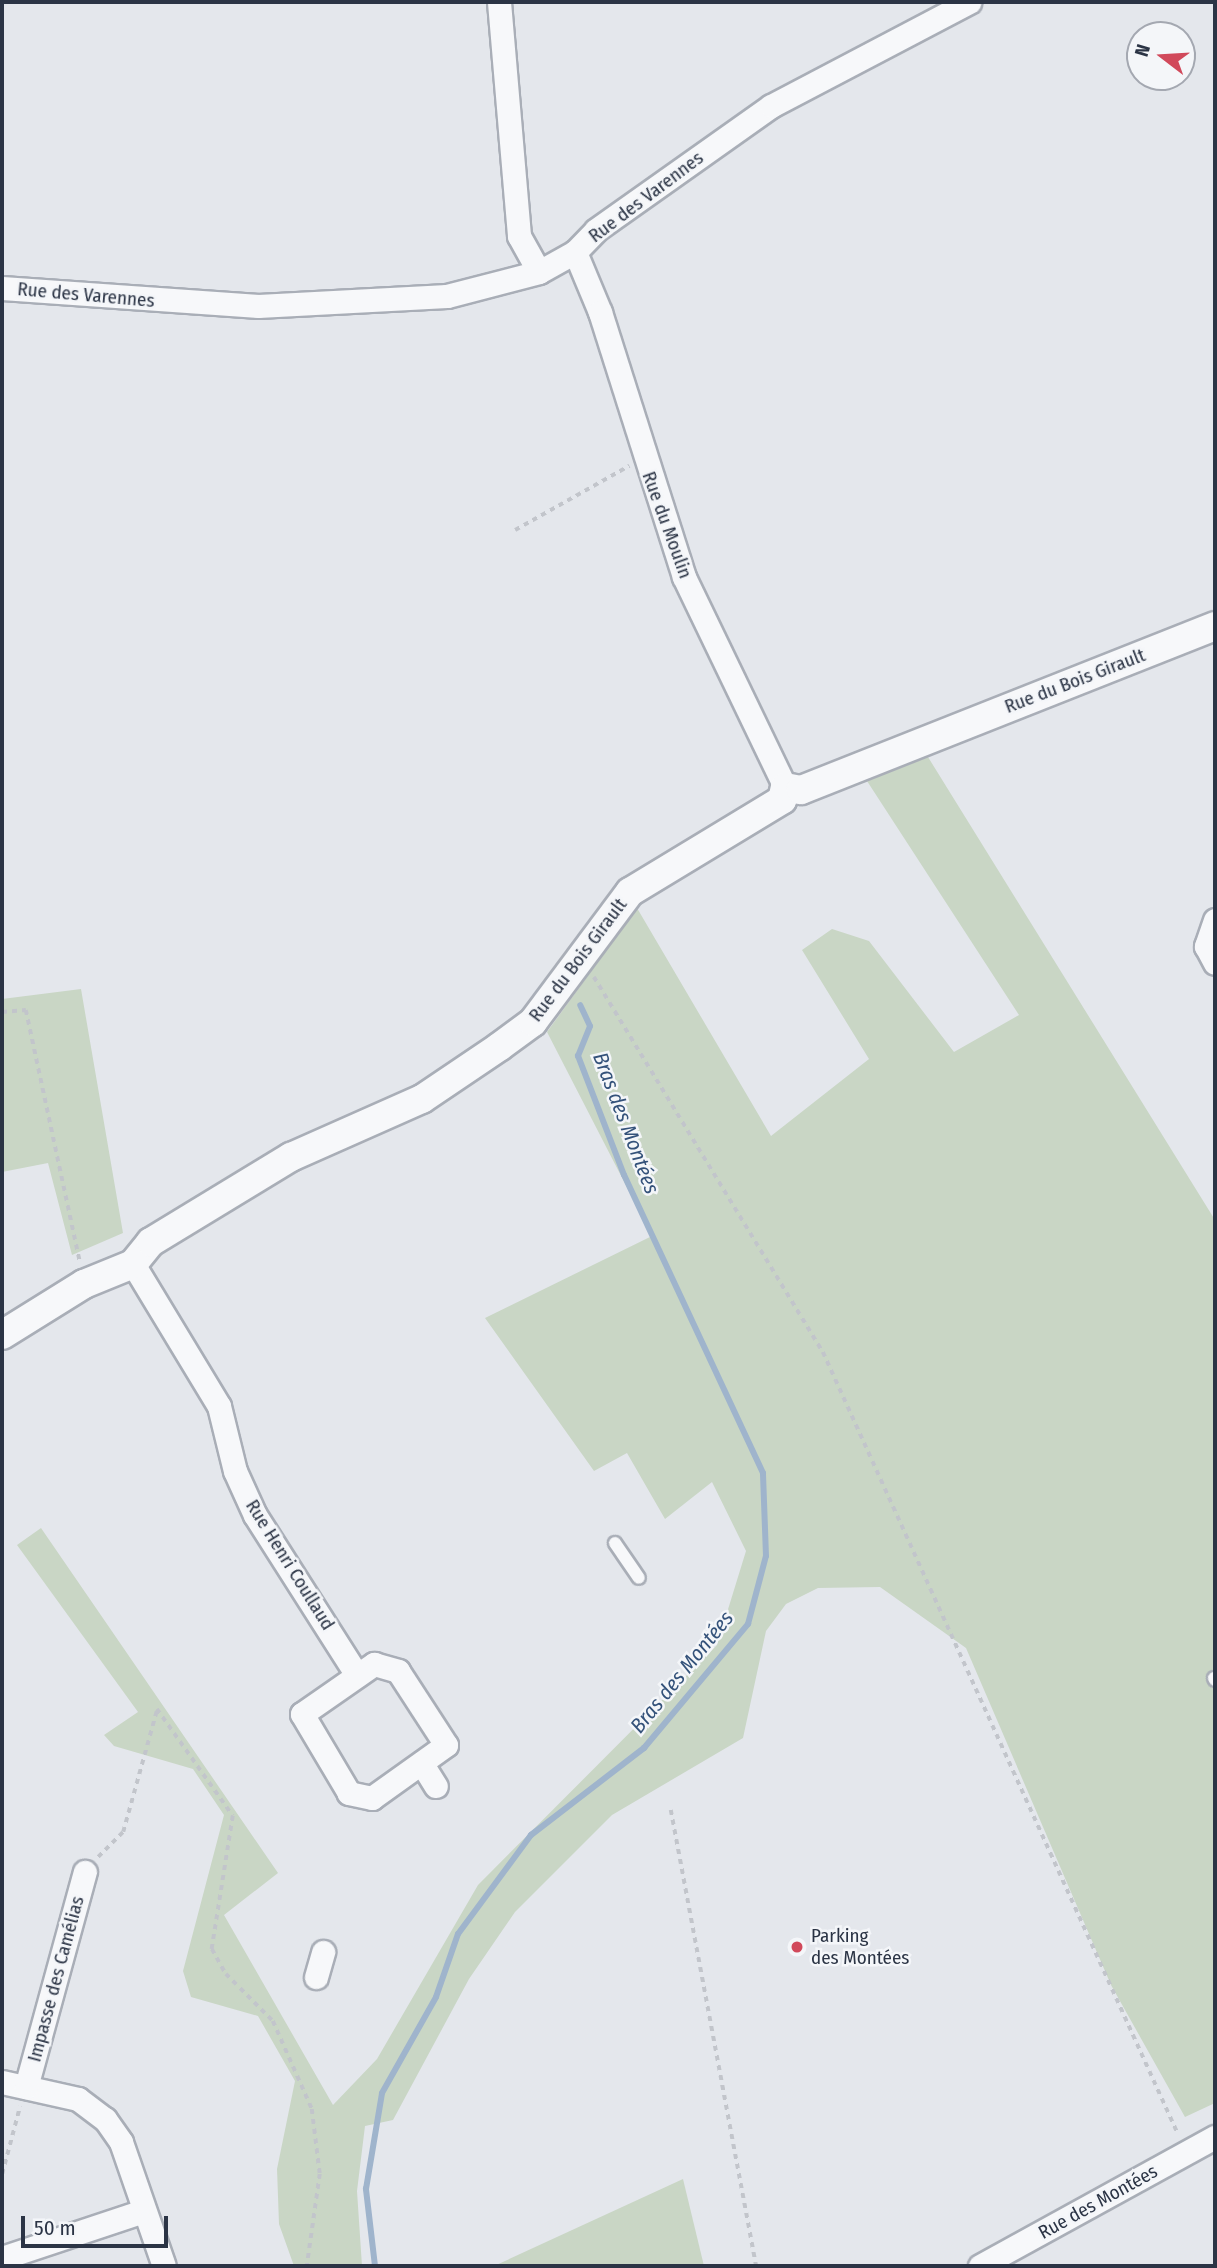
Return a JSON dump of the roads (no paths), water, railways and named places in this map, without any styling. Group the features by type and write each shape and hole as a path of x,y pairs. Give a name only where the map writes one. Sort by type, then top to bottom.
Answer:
{"street":[{"path":"499,2 519,236 539,272"},
{"name":"Rue des Varennes","path":"2,288 258,306 447,296 539,272 575,253 596,230 771,106 969,2"},
{"name":"Rue du Moulin","path":"575,253 600,312 643,458 684,577 785,787"},
{"name":"Rue du Bois Girault","path":"2,1335 84,1284 133,1264 151,1242 291,1157 422,1099 469,1068 533,1022 631,892 782,800 785,787 801,790 1215,626"},
{"path":"1215,920 1206,946 1215,963"},
{"name":"Rue Henri Coullaud","path":"133,1264 219,1406 255,1515 357,1675"},
{"path":"374,1664 398,1671 446,1745 372,1798 349,1793 302,1714 357,1675 374,1664"},
{"path":"422,1764 436,1786"},
{"name":"Impasse des Camélias","path":"26,2087 85,1871"},
{"path":"316,1977 323,1952"},
{"path":"2,2082 78,2099 105,2119 121,2142 164,2266"},
{"name":"Rue des Montées","path":"980,2266 1215,2137"},
{"path":"2,2258 143,2211"}],"lane":[{"path":"615,1543 639,1578"}],"waterway":[{"name":"Bras des Montées","path":"375,2266 366,2189 382,2093 436,1997 458,1934 531,1835 644,1748 748,1624 766,1556 763,1473 624,1175 578,1056 590,1026 580,1005"}],"place":[{"name":"Parking des Montées","path":"797,1947"}]}
